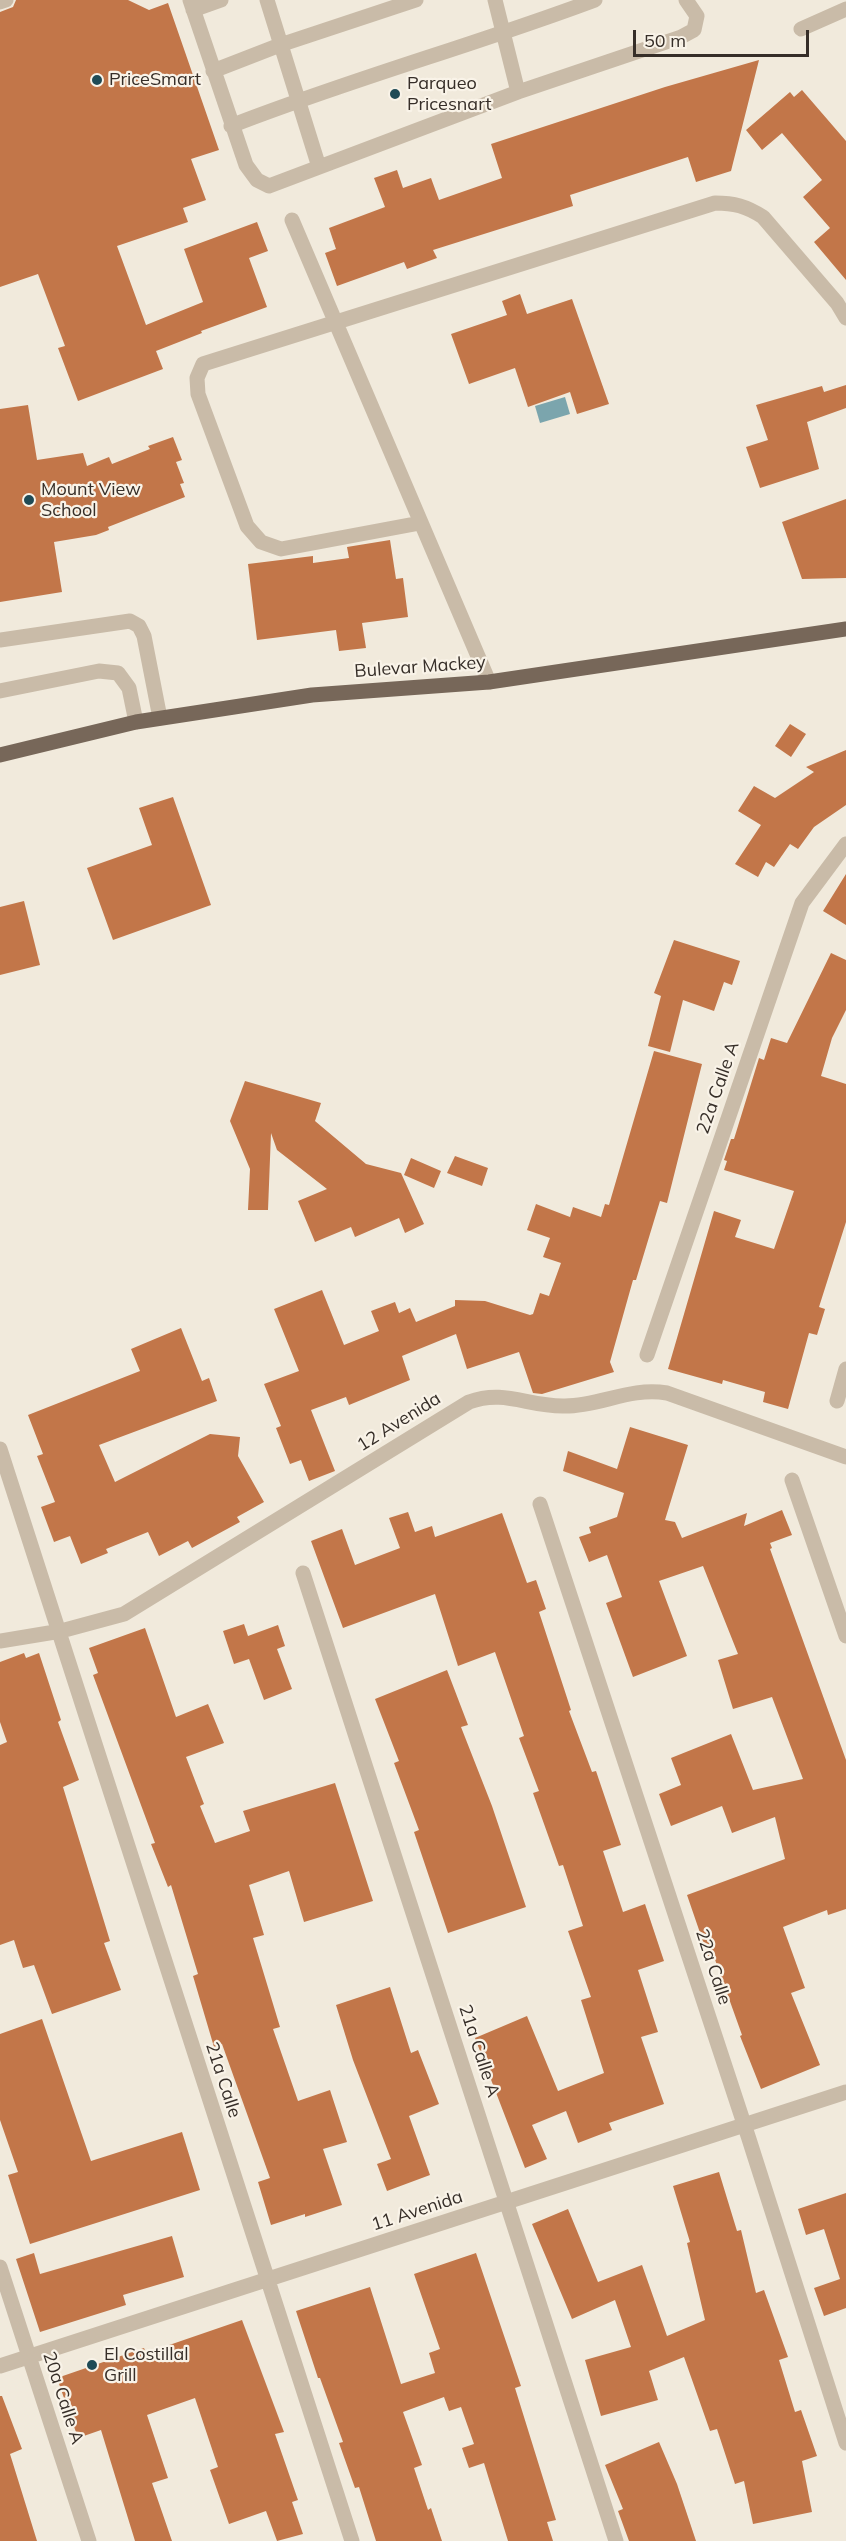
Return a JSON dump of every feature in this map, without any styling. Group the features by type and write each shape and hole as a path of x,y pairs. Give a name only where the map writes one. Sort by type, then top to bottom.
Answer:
{"main road":[{"name":"Bulevar Mackey","path":"0,755 136,722 312,695 489,682 846,629"}],"street":[{"path":"0,2 6,0"},
{"path":"221,0 192,5 246,165 257,180 269,186 518,92 681,37 694,30 697,16 686,0"},
{"path":"267,0 296,101 319,167"},
{"path":"213,71 280,45 416,0"},
{"path":"495,0 518,92"},
{"path":"231,126 296,101 504,34 595,0"},
{"path":"801,29 846,9"},
{"path":"420,523 281,549 261,542 246,526 198,394 196,378 203,364 715,203 734,203 749,208 762,218 830,295 846,318"},
{"path":"292,220 489,682"},
{"path":"0,640 130,621 139,626 144,636 160,718"},
{"path":"0,691 99,671 118,673 129,688 136,722"},
{"name":"22a Calle A","path":"647,1355 802,903 846,844"},
{"path":"837,1401 846,1369"},
{"name":"12 Avenida","path":"0,1641 61,1631 124,1614 469,1401 484,1396 497,1395 531,1404 568,1406 646,1390 666,1393 846,1457"},
{"name":"21a Calle","path":"0,1449 61,1631 266,2280 352,2541"},
{"path":"792,1480 846,1636"},
{"name":"22a Calle","path":"540,1504 846,2443"},
{"name":"21a Calle A","path":"303,1573 616,2541"},
{"name":"11 Avenida","path":"0,2366 846,2092"},
{"name":"20a Calle A","path":"0,2267 89,2541"}],"water":[{"path":"565,397 570,414 540,423 535,406"}],"building":[{"name":"PriceSmart","path":"16,0 128,0 149,10 168,3 219,150 191,159 206,200 183,208 188,222 117,246 146,325 203,302 184,249 257,222 268,251 249,258 267,307 201,331 202,333 156,351 163,369 78,401 58,348 65,346 38,274 0,287 0,12 13,7"},
{"path":"759,60 731,171 696,182 688,157 570,195 573,206 433,250 437,258 407,269 404,262 337,286 325,253 336,249 329,228 385,207 374,178 397,170 403,188 431,178 439,200 502,178 491,144 665,87"},
{"path":"802,90 846,141 846,280 814,242 830,228 803,197 822,180 782,133 762,150 746,130 790,92 794,97"},
{"path":"520,294 527,314 572,299 609,404 577,414 570,392 528,407 515,368 469,384 451,334 507,315 502,301"},
{"path":"846,385 846,408 807,422 819,469 760,488 746,447 768,440 756,405 822,386 824,392"},
{"path":"28,405 37,460 83,453 87,466 109,457 112,464 150,449 148,446 173,437 182,460 176,462 184,483 180,484 185,497 108,527 109,530 96,535 54,542 62,592 0,602 0,409"},
{"path":"846,499 846,578 802,579 782,522"},
{"path":"390,540 396,579 403,578 408,617 362,623 366,648 339,651 336,630 257,640 248,564 313,556 313,563 349,558 347,547"},
{"path":"790,724 806,734 791,757 775,746"},
{"path":"846,750 846,805 814,827 798,849 790,844 774,867 766,862 758,877 735,864 761,825 738,811 754,786 775,798 814,772 806,767"},
{"path":"173,797 211,905 113,940 87,868 152,845 139,808"},
{"path":"846,874 846,925 823,911"},
{"path":"24,901 40,965 0,975 0,907"},
{"path":"674,940 740,961 732,985 724,982 714,1011 683,1000 670,1052 648,1046 661,996 654,993"},
{"path":"831,953 846,960 846,1010 832,1038 821,1076 846,1084 846,1222 819,1307 825,1309 817,1335 809,1333 788,1409 763,1402 765,1392 723,1380 722,1384 668,1369 714,1211 741,1220 735,1237 774,1249 794,1191 724,1170 727,1161 724,1160 731,1139 734,1139 759,1058 764,1060 771,1038 787,1043"},
{"path":"654,1051 702,1064 667,1203 660,1201 636,1280 633,1280 610,1362 614,1372 542,1394 533,1393 519,1352 467,1369 456,1334 402,1356 410,1380 349,1405 346,1397 311,1410 335,1471 309,1481 301,1460 290,1464 276,1428 281,1426 264,1384 299,1371 274,1309 322,1290 344,1345 379,1331 371,1311 395,1302 399,1313 410,1308 416,1322 455,1306 455,1300 485,1301 533,1314 540,1293 549,1296 561,1263 543,1257 550,1238 527,1230 536,1204 570,1217 573,1207 601,1217 605,1204 609,1205"},
{"path":"245,1081 321,1103 315,1121 366,1164 401,1173 424,1224 405,1233 399,1218 355,1237 351,1227 315,1242 298,1201 327,1189 277,1150 271,1133 268,1210 248,1210 250,1169 230,1121"},
{"path":"455,1156 488,1168 482,1186 447,1173"},
{"path":"411,1158 441,1171 434,1188 404,1175"},
{"path":"181,1328 202,1381 209,1378 217,1401 99,1445 115,1482 210,1434 240,1437 238,1456 264,1502 237,1517 240,1522 192,1548 188,1541 159,1556 148,1532 106,1549 108,1553 81,1564 70,1536 54,1542 41,1507 55,1502 37,1456 43,1454 28,1415 140,1371 131,1349"},
{"path":"630,1427 688,1445 665,1520 675,1522 682,1538 747,1513 744,1526 782,1510 792,1535 770,1543 772,1548 770,1549 846,1760 846,1909 828,1915 827,1910 783,1927 805,1988 791,1993 820,2065 761,2089 740,2036 742,2035 713,1954 708,1956 687,1895 785,1859 775,1817 732,1833 722,1806 671,1826 659,1794 681,1785 671,1758 731,1734 753,1790 803,1779 772,1697 733,1709 718,1660 738,1654 703,1566 659,1581 687,1656 633,1677 606,1603 622,1597 607,1555 589,1562 579,1537 591,1533 589,1527 617,1517 624,1493 563,1471 568,1451 617,1469"},
{"path":"408,1512 415,1532 432,1526 435,1537 502,1513 527,1583 536,1580 546,1609 539,1612 571,1710 569,1711 592,1772 596,1771 621,1845 603,1851 623,1912 645,1904 664,1961 638,1970 658,2032 641,2037 664,2104 609,2123 612,2130 578,2143 566,2111 532,2125 547,2159 525,2168 475,2038 527,2016 558,2091 604,2073 581,2000 591,1997 568,1931 583,1926 563,1865 559,1866 533,1793 539,1791 519,1738 524,1736 495,1652 458,1666 435,1594 343,1628 311,1541 342,1529 355,1565 400,1548 389,1518"},
{"path":"244,1624 248,1636 278,1625 285,1646 277,1649 292,1689 264,1700 249,1659 234,1664 223,1631"},
{"path":"145,1628 176,1717 208,1704 224,1743 186,1757 204,1804 200,1806 215,1843 250,1831 243,1811 335,1783 373,1901 304,1922 289,1871 249,1885 264,1935 253,1938 280,2027 273,2029 298,2101 330,2090 347,2142 323,2149 342,2205 305,2217 305,2214 271,2225 258,2182 270,2178 222,2044 214,2047 193,1976 198,1974 171,1885 168,1887 151,1844 155,1843 93,1675 98,1673 89,1648"},
{"path":"24,1653 26,1658 39,1653 61,1720 58,1722 79,1780 63,1787 110,1941 104,1943 121,1990 52,2014 34,1965 23,1968 14,1940 0,1945 0,1745 7,1742 0,1722 0,1662"},
{"path":"447,1670 468,1725 461,1727 492,1806 526,1907 448,1933 414,1832 419,1830 394,1763 399,1761 375,1699"},
{"path":"390,1987 411,2053 418,2050 439,2104 409,2116 430,2175 387,2191 377,2164 391,2159 353,2060 336,2005"},
{"path":"42,2019 91,2161 182,2132 200,2190 30,2244 8,2175 18,2172 0,2120 0,2034"},
{"path":"719,2172 737,2231 741,2230 756,2293 764,2290 788,2357 779,2360 795,2412 801,2410 817,2456 802,2461 812,2512 753,2524 744,2481 735,2484 717,2429 710,2431 684,2357 649,2371 658,2400 601,2416 585,2360 631,2347 615,2300 572,2319 532,2224 568,2209 598,2282 642,2265 667,2336 705,2320 687,2243 690,2242 673,2186"},
{"path":"846,2193 846,2308 824,2316 814,2288 840,2279 824,2229 806,2235 798,2209"},
{"path":"172,2236 184,2277 123,2295 126,2305 40,2332 16,2259 34,2253 40,2274"},
{"path":"476,2253 521,2386 515,2388 556,2520 547,2522 553,2541 508,2541 484,2463 469,2468 462,2448 474,2444 461,2407 449,2411 444,2397 403,2412 422,2465 414,2468 428,2510 431,2508 442,2541 376,2541 359,2487 355,2488 339,2443 343,2442 320,2378 318,2378 296,2311 370,2287 401,2384 435,2373 429,2353 440,2349 414,2274"},
{"path":"242,2320 284,2432 275,2434 298,2500 292,2502 303,2534 277,2541 266,2511 229,2524 210,2470 218,2467 195,2398 147,2415 168,2478 152,2483 172,2541 135,2541 101,2430 78,2438 57,2378 144,2348 146,2353"},
{"path":"0,2396 2,2396 22,2449 10,2454 37,2541 0,2541"},
{"path":"659,2442 677,2484 696,2541 629,2541 618,2511 623,2509 605,2465"}],"place":[{"name":"PriceSmart","path":"97,80"},
{"name":"Parqueo Pricesnart","path":"395,94"},
{"name":"Mount View School","path":"29,500"},
{"name":"El Costillal Grill","path":"92,2365"}]}
